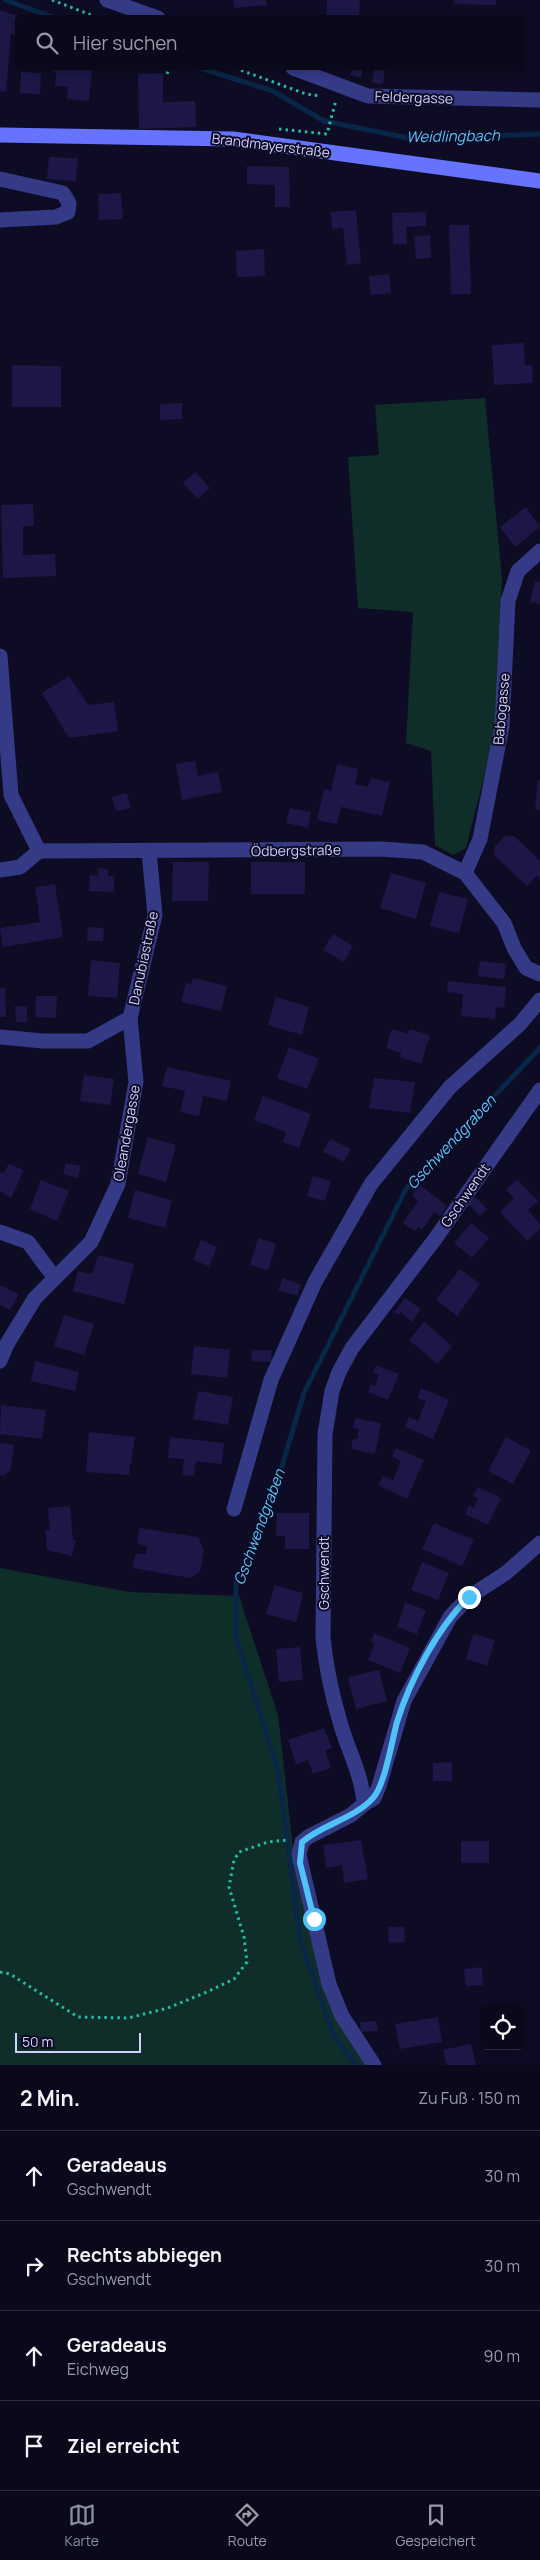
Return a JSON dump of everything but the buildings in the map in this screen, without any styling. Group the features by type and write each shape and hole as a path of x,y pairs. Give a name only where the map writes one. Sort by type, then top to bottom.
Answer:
{"main road":[{"name":"Brandmayerstraße","path":"0,135 233,139 540,182"}],"street":[{"path":"107,0 150,15"},
{"name":"Feldergasse","path":"298,70 368,96 540,100"},
{"path":"0,179 63,193 69,203 68,212 56,217 0,220"},
{"name":"Babogasse","path":"465,873 480,839 502,726 508,601 518,571 540,551"},
{"path":"0,656 12,795 39,852 20,867 0,870"},
{"name":"Ödbergstraße","path":"39,852 381,849 422,852 465,873 504,923 514,948 526,968 540,974"},
{"name":"Danubiastraße","path":"0,1036 43,1041 88,1041 130,1018 155,915 149,852"},
{"path":"234,1509 271,1380 315,1282 371,1184 450,1088 520,1024 540,1000"},
{"name":"Oleandergasse","path":"0,1361 7,1344 35,1298 91,1242 118,1184 136,1082 130,1018"},
{"name":"Gschwendt","path":"364,1804 363,1786 335,1703 326,1666 323,1638 324,1454 332,1392 352,1348 435,1239 540,1090"},
{"path":"0,1232 28,1242 54,1277"},
{"path":"374,2065 350,2030 332,1992 299,1855 302,1842 308,1837 351,1816 374,1798 404,1701 450,1617 469,1597 506,1573 540,1543"}],"path":[{"path":"52,0 92,15"},
{"path":"167,74 168,70"},
{"path":"327,134 336,100"},
{"path":"0,1972 10,1974 78,2017 128,2018 168,2008 209,1991 234,1979 247,1962 244,1937 229,1887 234,1860 239,1852 282,1839"}],"green space":[{"path":"485,398 502,579 495,733 466,848 453,855 435,845 431,751 406,743 413,612 358,608 348,457 379,455 375,405"},
{"path":"0,1568 129,1592 239,1596 278,1715 293,1848 311,1940 370,2065 0,2065"}],"waterway":[{"name":"Weidlingbach","path":"5,0 47,15"},
{"name":"Weidlingbach","path":"206,70 273,91 324,121 413,139 540,134"},
{"name":"Gschwendgraben","path":"356,2065 333,2035 300,1939 278,1770 236,1637 236,1581 266,1519 304,1393 406,1189 540,1048"}],"route":[{"path":"314,1919 300,1863 299,1855 302,1842 316,1832 351,1816 374,1798 385,1768 404,1701 450,1617 469,1597"}]}
